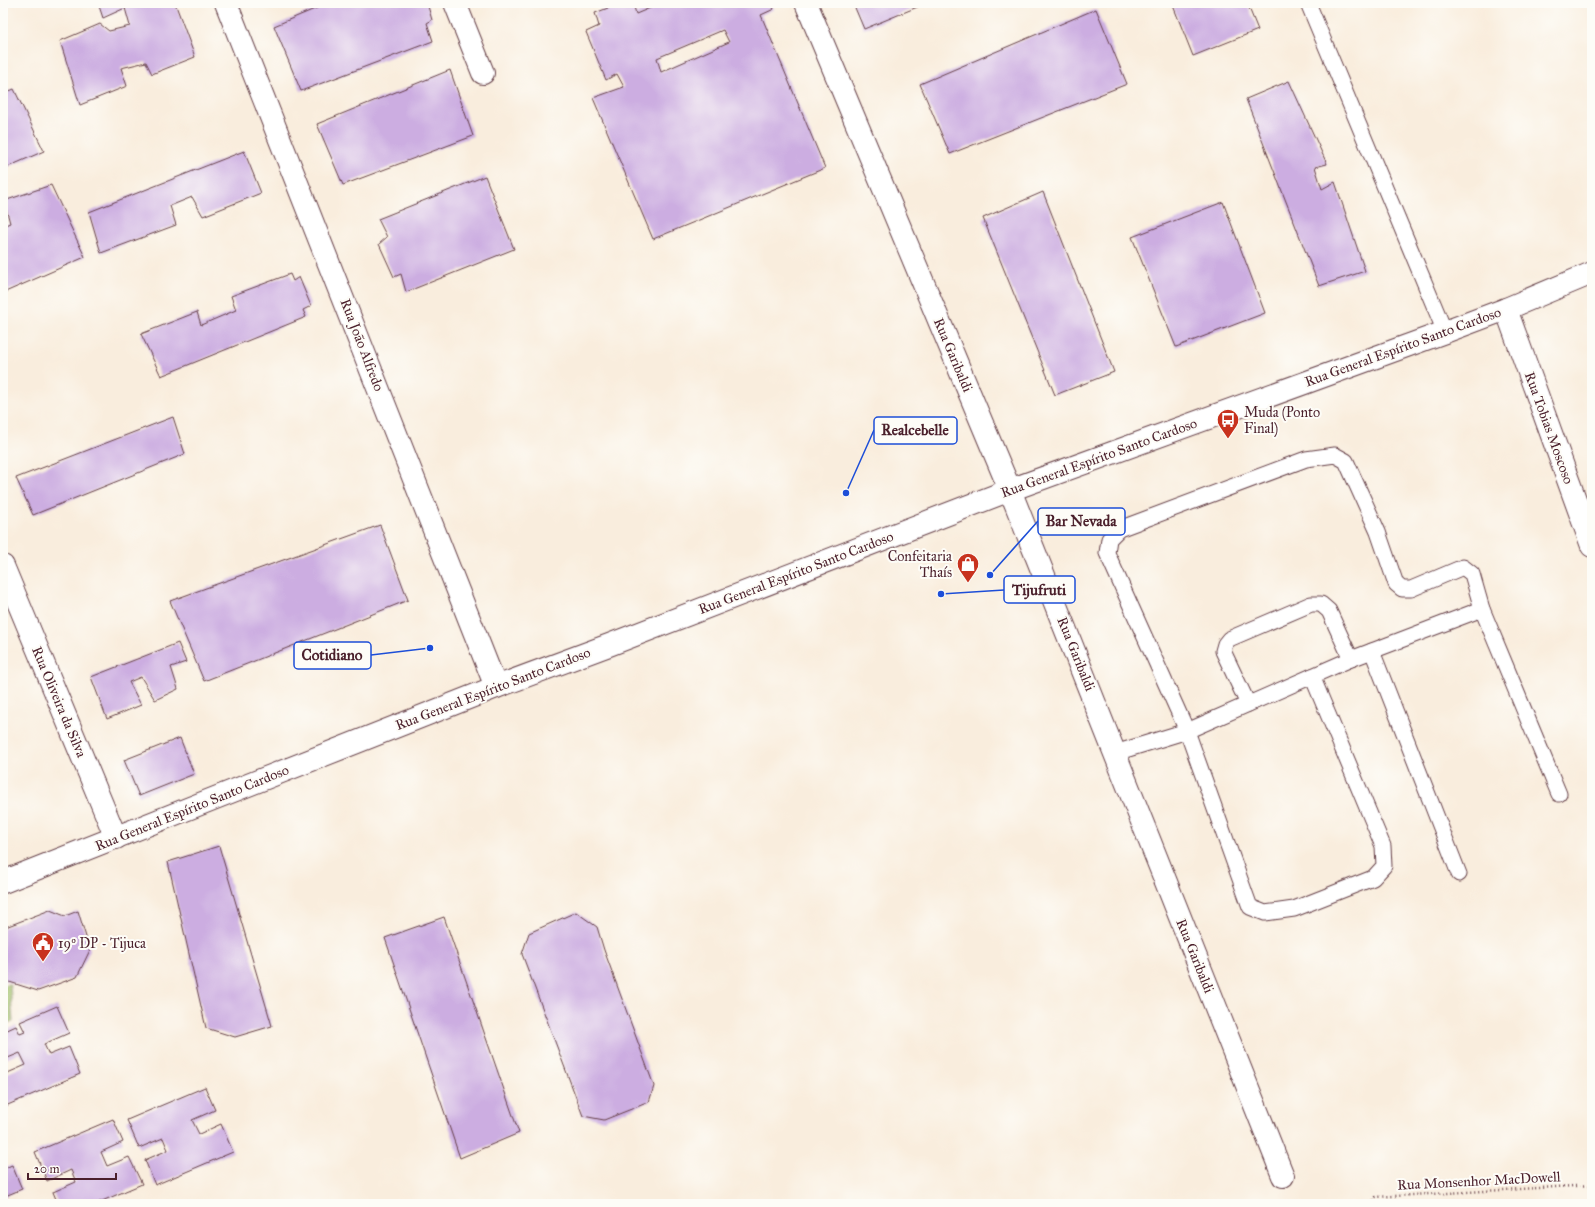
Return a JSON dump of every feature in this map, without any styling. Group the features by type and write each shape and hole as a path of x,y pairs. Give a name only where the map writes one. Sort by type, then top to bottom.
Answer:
{"street":[{"name":"Rua João Alfredo","path":"226,3 496,687"},
{"path":"455,3 483,73"},
{"name":"Rua Garibaldi","path":"806,3 1010,490 1283,1176"},
{"name":"Rua General Espírito Santo Cardoso","path":"3,882 496,687 616,643 1010,490 1445,332 1506,309 1592,273"},
{"name":"Rua Tobias Moscoso","path":"1506,309 1592,546"},
{"name":"Rua Oliveira da Silva","path":"3,566 116,838"}],"lane":[{"path":"1308,3 1445,332"},
{"path":"1312,676 1383,846 1384,866 1373,878 1294,909 1265,913 1250,907 1187,731 1107,553 1109,539 1119,529 1306,459 1335,455 1346,461 1378,532 1396,584 1402,589 1411,589 1463,567 1472,574 1482,609 1558,794"},
{"path":"1248,704 1224,651 1225,644 1229,639 1311,604 1321,604 1329,611 1350,659"},
{"path":"1115,753 1187,731 1350,659 1372,652 1482,609"},
{"path":"1372,652 1459,874"}],"path":[{"name":"Rua Monsenhor MacDowell","path":"1371,1204 1376,1196 1592,1185"}],"green space":[{"path":"10,984 13,1022 3,1023 3,985"}],"building":[{"path":"98,3 175,3 195,57 152,74 146,62 121,68 127,86 80,105 60,41 100,24 109,31 130,26 125,8 103,18"},
{"path":"329,3 427,3 432,20 427,23 433,41 301,91 274,26"},
{"path":"621,3 633,3 636,14 662,3 771,3 774,9 761,15 825,168 653,239 593,98 624,87 617,74 606,80 586,32 599,26 595,13","holes":["723,30 729,42 661,72 657,58"]},
{"path":"853,3 927,3 864,29"},
{"path":"1172,3 1247,3 1258,30 1193,56"},
{"path":"1096,9 1127,84 950,154 920,84"},
{"path":"450,70 473,136 343,185 317,124"},
{"path":"1289,81 1327,164 1315,167 1322,189 1335,182 1365,271 1319,286 1246,99"},
{"path":"14,89 44,151 3,169 3,94"},
{"path":"244,151 261,193 203,216 192,197 170,206 176,225 101,253 89,212"},
{"path":"485,176 514,249 406,292 401,274 394,277 379,244 387,237 378,219"},
{"path":"51,185 85,257 3,293 3,226 10,223 4,201"},
{"path":"1043,192 1114,372 1055,395 983,218"},
{"path":"1223,202 1265,313 1176,347 1132,237"},
{"path":"290,274 293,281 299,277 311,306 303,310 306,317 161,376 141,334 197,312 201,325 236,310 231,296"},
{"path":"173,417 185,454 33,515 16,478"},
{"path":"380,525 408,600 204,681 170,601"},
{"path":"178,643 186,662 171,667 178,689 155,700 141,677 129,682 141,705 107,719 91,677"},
{"path":"180,738 194,774 139,796 124,760"},
{"path":"219,846 272,1026 235,1037 206,1028 168,862"},
{"name":"19º DP - Tijuca","path":"50,910 65,916 78,911 90,950 77,977 38,991 3,980 3,928"},
{"path":"576,912 597,927 654,1086 649,1102 604,1120 583,1116 522,954 529,933"},
{"path":"444,917 519,1133 460,1158 385,938"},
{"path":"57,1006 69,1033 44,1044 49,1055 69,1047 80,1074 3,1107 3,1075 26,1065 20,1053 3,1060 3,1032 16,1026 20,1034 25,1032 20,1022"},
{"path":"205,1087 215,1110 192,1120 199,1134 221,1124 233,1152 155,1185 145,1160 168,1150 163,1138 139,1148 127,1120"},
{"path":"113,1119 123,1142 101,1152 107,1166 129,1157 142,1184 95,1204 58,1204 53,1192 76,1182 71,1170 47,1181 35,1152"},
{"path":"12,1165 22,1189 3,1197 3,1169"}],"place":[{"name":"Muda (Ponto Final)","path":"1228,440"},
{"name":"Realcebelle","path":"846,493"},
{"name":"Bar Nevada","path":"990,575"},
{"name":"Confeitaria Thaís","path":"968,584"},
{"name":"Tijufruti","path":"941,594"},
{"name":"Cotidiano","path":"430,648"},
{"name":"19º DP - Tijuca","path":"43,962"}]}
